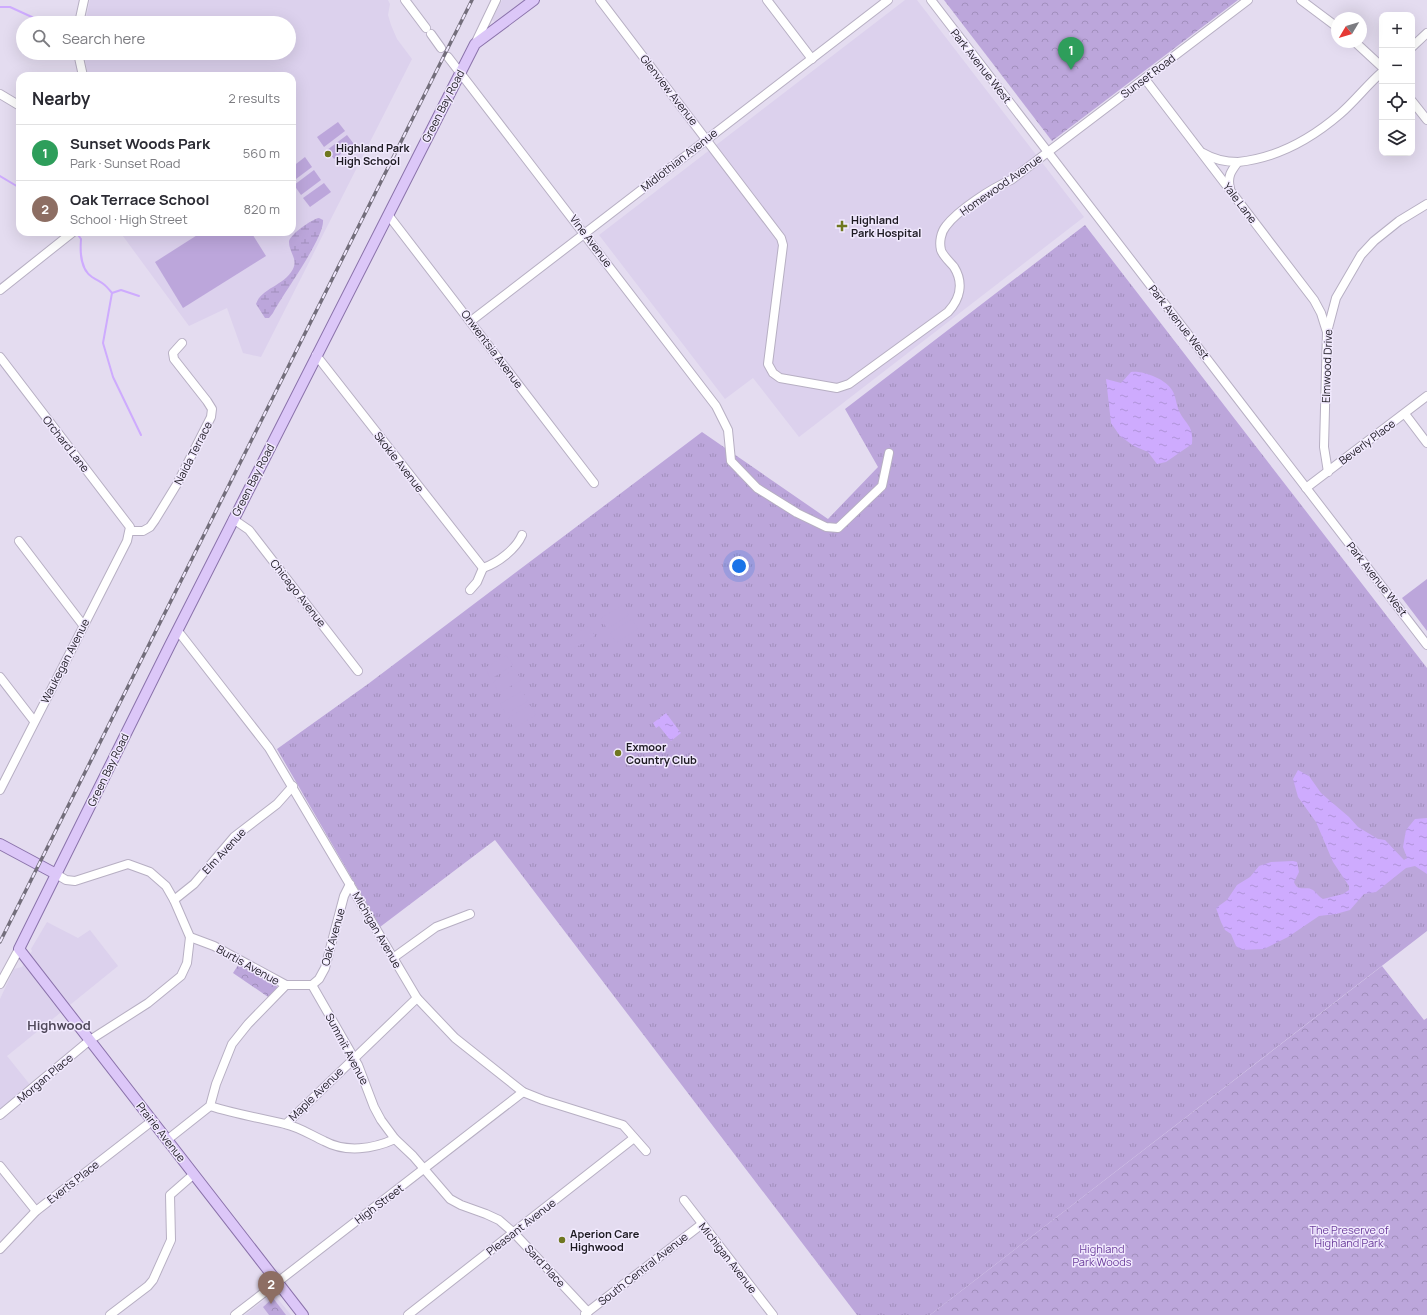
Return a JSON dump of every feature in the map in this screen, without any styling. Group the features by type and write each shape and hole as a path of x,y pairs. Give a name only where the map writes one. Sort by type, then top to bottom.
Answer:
{"main road":[{"name":"Green Bay Road","path":"19,949 233,519 316,355 389,216 475,44 534,0"},
{"path":"0,844 56,874"},
{"name":"Prairie Avenue","path":"19,949 303,1315"}],"street":[{"path":"81,16 84,0"},
{"path":"405,0 441,48"},
{"path":"475,44 496,0"},
{"name":"Glenview Avenue","path":"600,0 781,238 783,245 768,364 773,373 780,378 837,388 849,384 948,312 956,303"},
{"path":"767,0 812,59"},
{"name":"Midlothian Avenue","path":"471,320 888,0"},
{"name":"Park Avenue West","path":"931,0 1427,645"},
{"name":"Sunset Road","path":"1048,152 1248,0"},
{"path":"1301,0 1331,23"},
{"path":"1415,44 1427,34"},
{"path":"1361,48 1379,64"},
{"name":"Vine Avenue","path":"448,57 585,233 716,406 728,430 731,461 757,488 797,513 826,527 838,528 882,486 889,453"},
{"path":"80,60 82,72"},
{"path":"1201,151 1208,156 1229,162 1264,158 1300,142 1320,130 1340,113 1379,75"},
{"name":"Yale Lane","path":"1145,79 1314,300 1323,318 1327,332"},
{"path":"0,94 16,104"},
{"path":"1415,105 1427,120"},
{"name":"Homewood Avenue","path":"956,303 960,282 955,268 941,250 941,235 945,226 995,187 1011,180 1048,152"},
{"path":"1231,192 1228,180 1238,162"},
{"name":"Elmwood Drive","path":"1328,472 1324,447 1327,332 1336,298 1361,255 1383,234 1427,204"},
{"name":"Onwentsia Avenue","path":"389,216 471,320 594,483"},
{"path":"0,290 68,236"},
{"name":"Naida Terrace","path":"130,531 143,532 150,527 155,520 177,484 211,417 212,408 174,359 173,353 182,343"},
{"name":"Skokie Avenue","path":"316,355 483,568"},
{"name":"Orchard Lane","path":"0,357 129,525 130,531"},
{"name":"Beverly Place","path":"1306,488 1427,396"},
{"path":"1405,414 1427,443"},
{"name":"Chicago Avenue","path":"233,519 249,530 358,671"},
{"name":"Waukegan Avenue","path":"0,790 127,541 130,531"},
{"path":"470,590 483,568 496,562 518,544 522,535"},
{"path":"20,541 83,626"},
{"name":"Michigan Avenue","path":"178,631 269,748 293,786 417,998 455,1038 523,1092 543,1100 623,1125 646,1151"},
{"path":"0,677 34,721"},
{"name":"Elm Avenue","path":"174,900 194,884 234,837 277,804 293,786"},
{"path":"56,874 66,880 75,881 128,864 150,872 163,882 174,900 190,937"},
{"name":"Oak Avenue","path":"312,985 319,979 325,968 344,896 350,884"},
{"path":"393,958 436,927 470,914"},
{"name":"Burtis Avenue","path":"190,937 214,946 286,985 248,1024 232,1044 216,1084 210,1106"},
{"name":"Morgan Place","path":"0,1115 90,1040 148,1003 181,976 187,964 190,937"},
{"name":"Green Bay Road","path":"0,984 19,949"},
{"path":"286,985 312,985"},
{"name":"Summit Avenue","path":"312,985 354,1058 366,1082 374,1107 395,1139 424,1169"},
{"name":"Maple Avenue","path":"286,1124 417,998"},
{"name":"High Street","path":"235,1315 523,1092"},
{"path":"167,1140 210,1106 286,1124 306,1131 325,1142 338,1146 368,1148 395,1139"},
{"name":"Everts Place","path":"0,1249 36,1211 152,1121"},
{"name":"Pleasant Avenue","path":"408,1315 634,1138"},
{"path":"0,1166 36,1211"},
{"name":"Sard Place","path":"424,1169 450,1199 498,1220 514,1233 586,1313"},
{"path":"110,1315 148,1286 152,1280 171,1240 170,1195 194,1174"},
{"name":"Michigan Avenue","path":"684,1200 773,1315"},
{"name":"South Central Avenue","path":"586,1313 702,1224"}],"shaded area":[{"name":"Highland Park High School","path":"90,0 388,0 390,4 388,15 391,25 397,39 412,59 261,357 243,353 227,308 189,326 123,236 296,236 296,72 87,72 85,60 296,60 296,16 87,16"},
{"path":"502,0 525,0 496,23 492,20"},
{"name":"Highland Park Hospital","path":"905,0 917,0 1084,217 799,437 753,378 725,399 599,235"},
{"path":"47,922 78,938 90,930 118,966 7,1056 31,1086 0,1113 0,999 14,969 22,967"},
{"path":"273,1293 291,1315 245,1315"}],"green space":[{"path":"944,0 1238,0 1052,141"},
{"path":"338,122 345,131 324,147 317,137"},
{"path":"347,135 354,144 334,159 327,150"},
{"path":"305,157 312,167 296,179 296,164"},
{"path":"314,170 321,180 301,195 296,188 296,184"},
{"path":"324,183 331,192 310,207 303,198"},
{"path":"319,218 323,220 322,228 311,252 273,313 269,318 265,318 256,304 263,294 289,275 294,265 294,259 289,246 290,239 292,236 296,236 296,232 301,228"},
{"name":"Exmoor Country Club","path":"1085,225 1427,668 1427,931 930,1315 857,1315 495,840 380,927 277,749 368,684 702,432 828,519 878,467 845,409"},
{"path":"196,236 254,236 266,256 183,308 155,262"},
{"path":"1427,579 1427,631 1402,598"},
{"path":"623,605 629,615 607,629 601,618"},
{"path":"632,619 638,629 616,643 610,633"},
{"path":"589,626 595,636 573,649 567,639"},
{"path":"506,655 513,665 491,679 485,668"},
{"path":"515,669 521,680 499,693 493,682"},
{"path":"522,691 528,701 506,714 500,704"},
{"path":"530,705 536,715 514,728 508,718"},
{"path":"240,962 276,985 278,989 271,999 233,973"},
{"path":"1382,966 1424,1020 1427,1018 1427,1315 930,1315"},
{"path":"273,1298 286,1315 269,1315 263,1307"}],"water":[{"path":"1131,372 1141,372 1165,382 1172,390 1179,411 1191,429 1192,444 1166,462 1157,464 1148,452 1134,446 1120,436 1111,423 1106,379 1121,383"},
{"path":"666,713 681,733 671,741 659,726 656,728 653,723"},
{"path":"1298,770 1309,776 1321,793 1349,817 1358,827 1378,839 1385,840 1404,860 1407,858 1403,847 1406,830 1415,819 1427,818 1427,874 1415,866 1406,868 1376,892 1364,894 1350,910 1336,914 1319,916 1288,937 1264,949 1242,950 1236,946 1231,934 1225,930 1216,908 1227,900 1237,885 1250,877 1259,866 1271,862 1297,862 1299,872 1294,882 1296,885 1300,888 1308,888 1313,890 1323,899 1343,894 1349,890 1349,886 1333,862 1316,822 1298,797 1293,779"}],"waterway":[{"path":"0,7 10,7 30,16"},
{"path":"0,176 16,186"},
{"path":"79,236 81,239 81,255 85,270 88,274 105,285 112,293 103,343 113,377 141,435"},
{"path":"112,293 121,290 139,296"}],"railway":[{"path":"0,942 472,0"}],"place":[{"name":"Sunset Woods Park","path":"1071,70"},
{"name":"Highland Park High School","path":"328,154"},
{"name":"Highland Park Hospital","path":"842,226"},
{"name":"Exmoor Country Club","path":"618,753"},
{"name":"Aperion Care Highwood","path":"562,1240"},
{"name":"Oak Terrace School","path":"271,1304"}],"district":[{"name":"Highwood","path":"59,1025"}],"park label":[{"name":"The Preserve of Highland Park","path":"1349,1236"},
{"name":"Highland Park Woods","path":"1102,1255"}]}
